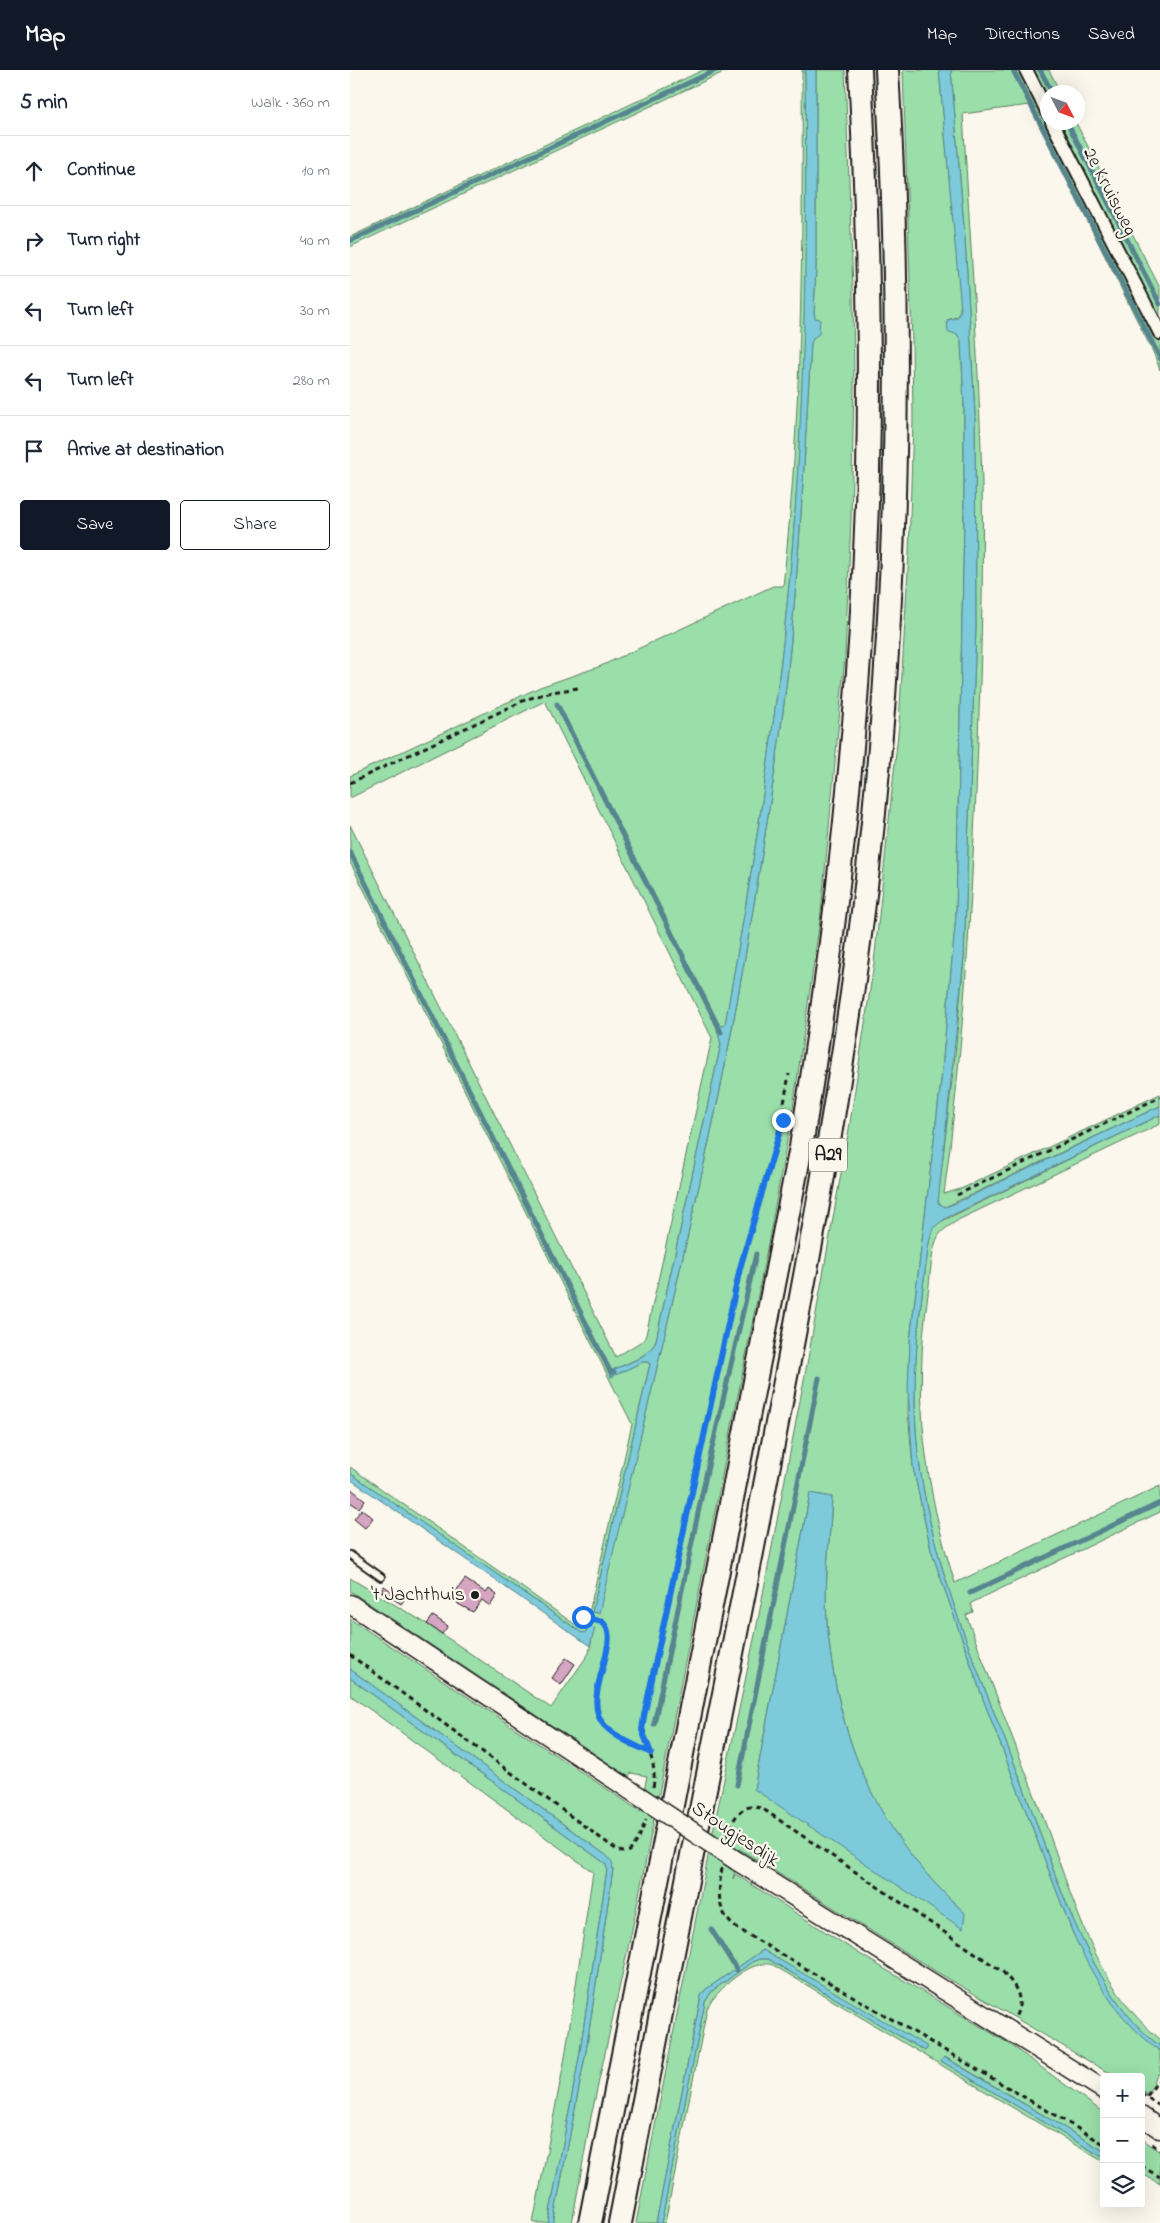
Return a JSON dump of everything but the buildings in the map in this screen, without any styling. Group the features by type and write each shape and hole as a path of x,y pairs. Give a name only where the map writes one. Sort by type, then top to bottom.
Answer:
{"highway":[{"name":"A29","path":"590,2223 799,1156 827,976 851,755 864,585 868,472 869,305 860,70"},
{"name":"A29","path":"620,2223 822,1186 857,962 876,793 892,566 896,424 896,304 887,70"}],"street":[{"path":"1026,70 1040,97"},
{"name":"2e Kruisweg","path":"1056,130 1160,332"},
{"name":"Stougjesdijk","path":"350,1604 737,1861 1100,2088"},
{"path":"1144,2118 1160,2129"}],"lane":[{"path":"350,1554 381,1577"}],"path":[{"path":"350,783 527,699 552,692 578,688"},
{"path":"652,1789 654,1764 642,1730 644,1716 740,1268 778,1139 789,1074"},
{"path":"957,1195 1160,1098"},
{"path":"583,1617 602,1622 608,1631 608,1644 595,1702 600,1720 613,1733 651,1753"},
{"path":"350,1655 618,1850 626,1852 633,1847 642,1831 648,1813"},
{"path":"1158,2082 1147,2096 1160,2106"},
{"path":"1145,2168 1160,2177"}],"green space":[{"path":"703,70 728,70 350,247 350,237"},
{"path":"802,70 805,70 806,199 802,392 789,586 777,696 753,861 725,1025 717,1029 721,1044 656,1340 653,1346 643,1355 630,1363 610,1371 611,1377 642,1362 650,1364 592,1612 598,1613 690,1225 719,1095 757,884 777,756 790,653 811,343 820,320 815,318 814,312 816,267 816,70 845,70 853,289 854,387 851,521 845,656 821,913 793,1108 770,1234 632,1930 591,2117 572,2223 553,2223 586,2051 613,1869 607,1856 350,1669 350,1619 640,1811 647,1776 631,1773 629,1777 350,1591 350,1578 427,1624 551,1708 589,1653 594,1628 589,1626 586,1632 582,1633 350,1473 350,1467 580,1628 588,1617 632,1424 350,862 350,825 616,1357 645,1339 712,1038 545,701 350,798 350,776 540,687 601,666 773,586 783,586 798,393 802,199"},
{"path":"903,70 939,70 961,301 959,316 947,320 953,333 959,336 961,341 964,405 964,520 956,916 941,1081 910,1341 908,1412 913,1467 931,1550 982,1696 1072,1931 1108,1997 1132,2026 1160,2051 1160,2074 1153,2081 1155,2083 1147,2094 1145,2093 1145,2073 1111,2073 1102,2069 937,1972 739,1849 733,1879 735,1874 860,1954 1008,2043 1100,2110 1100,2149 945,2057 941,2061 1100,2156 1100,2160 773,1965 764,1964 755,1966 735,1977 718,1993 707,2009 665,2223 661,2223 705,2002 712,1991 752,1962 759,1959 768,1959 925,2051 927,2048 763,1950 705,1990 701,1996 656,2223 636,2223 713,1831 757,1625 807,1364 850,1123 874,963 899,724 909,552 913,419","holes":["810,1493 832,1497 826,1607 832,1666 852,1746 867,1783 885,1817 907,1851 965,1913 754,1789"]},
{"path":"951,70 1021,70 1040,107 1040,127 1029,105 963,114 981,437 982,600 976,793 968,944 956,1094 944,1194 963,1188 1160,1094 1160,1106 945,1207 939,1205 938,1198 955,1055 964,957 976,628 975,414 965,239"},
{"path":"1029,70 1049,70 1056,85 1040,85 1040,93"},
{"path":"1042,130 1052,130 1160,341 1160,370 1153,352"},
{"path":"1060,130 1080,130 1160,288 1160,326"},
{"path":"1160,1115 1160,1124 960,1219 939,1235 934,1247 931,1264 924,1332 922,1405 929,1475 944,1546 955,1583 1160,1486 1160,1512 971,1603 973,1612 966,1615 1088,1937 1118,1993 1137,2018 1160,2039 1160,2046 1135,2023 1112,1994 1092,1960 1059,1885 958,1618 945,1578 924,1495 918,1453 915,1374 922,1295 931,1230 936,1224"},
{"path":"350,1678 606,1864 607,1870 579,2058 548,2223 533,2223 565,2057 593,1872 350,1695"},
{"path":"1145,2142 1160,2152 1160,2184 1145,2175"}],"water":[{"path":"805,70 816,70 816,267 814,312 815,318 820,319 819,334 814,337 811,343 798,550 784,705 750,926 719,1095 599,1613 592,1612 650,1364 642,1362 611,1377 609,1372 642,1356 653,1346 656,1340 721,1044 717,1029 725,1024 753,860 777,696 789,585 802,392 806,199"},
{"path":"939,70 951,70 965,239 975,414 976,628 964,957 938,1203 945,1207 954,1204 1160,1106 1160,1115 946,1218 933,1228 925,1269 915,1374 918,1453 924,1495 934,1537 958,1618 1059,1885 1092,1960 1112,1993 1135,2023 1160,2046 1160,2051 1132,2026 1108,1997 1088,1965 1072,1931 982,1696 931,1550 913,1467 908,1390 910,1341 941,1081 956,915 964,520 964,405 961,341 957,334 948,332 947,320 957,318 961,309"},
{"path":"350,1473 582,1633 586,1632 589,1626 595,1628 590,1646 350,1479"},
{"path":"810,1493 832,1497 827,1575 827,1622 832,1665 840,1706 852,1745 867,1782 885,1817 908,1851 934,1882 965,1913 963,1929 754,1789"},
{"path":"350,1669 607,1856 612,1862 613,1869 586,2051 553,2223 548,2223 579,2058 607,1870 606,1864 350,1678"},
{"path":"763,1950 928,2047 925,2051 768,1959 759,1959 752,1962 712,1991 705,2002 661,2223 656,2223 701,1996 705,1990"},
{"path":"944,2057 1100,2149 1100,2156 941,2061"}],"waterway":[{"path":"350,241 716,70"},
{"path":"1013,70 1160,358"},
{"path":"1040,70 1048,85"},
{"path":"1071,130 1160,304"},
{"path":"557,704 721,1032"},
{"path":"350,852 611,1373 614,1372"},
{"path":"654,1724 706,1475 756,1254"},
{"path":"737,1785 819,1378"},
{"path":"970,1593 1160,1503"},
{"path":"711,1929 737,1970"}],"place":[{"name":"'t Jachthuis","path":"475,1595"}],"route":[{"path":"583,1617 602,1622 608,1631 608,1644 595,1702 600,1720 613,1733 651,1753 642,1730 642,1724 740,1268 783,1120"}]}
